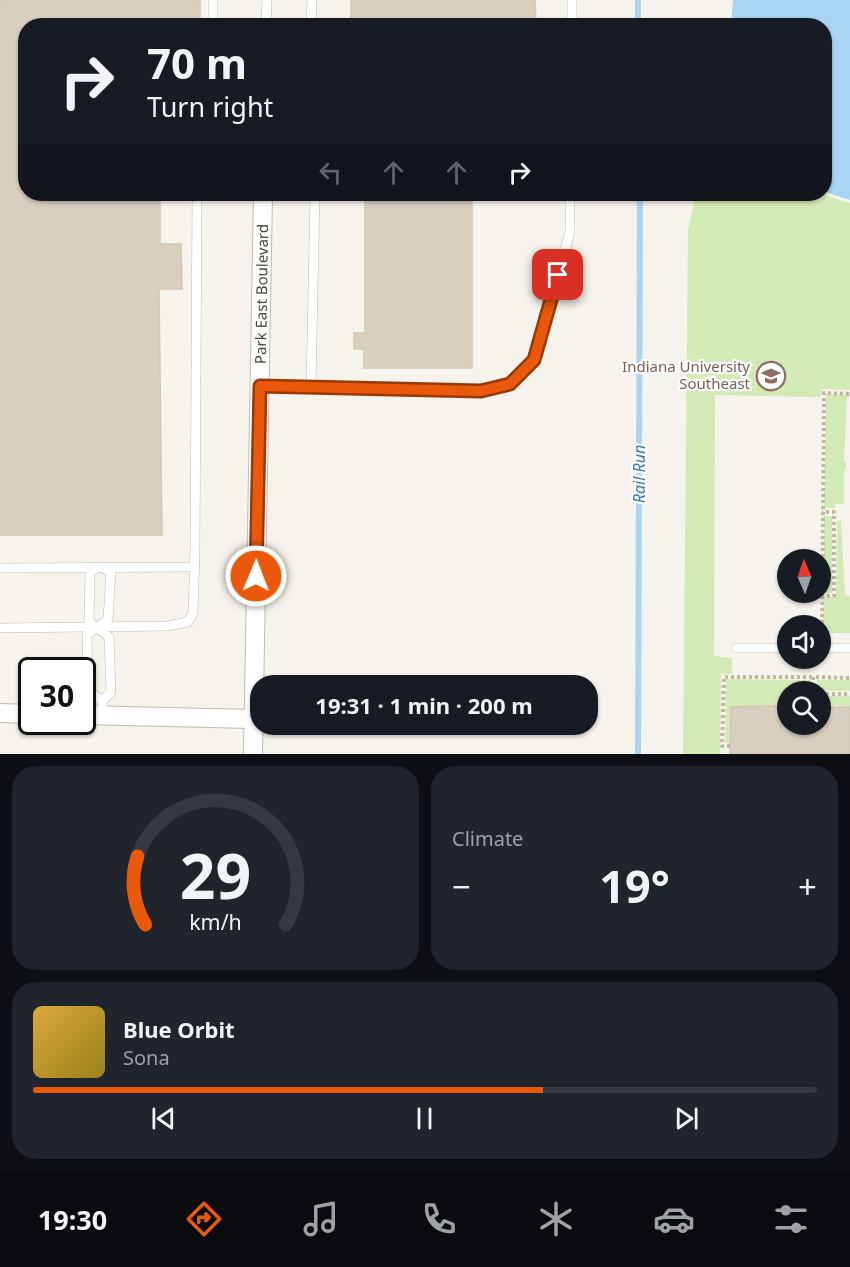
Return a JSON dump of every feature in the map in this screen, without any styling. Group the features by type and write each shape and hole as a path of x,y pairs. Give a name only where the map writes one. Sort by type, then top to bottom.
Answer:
{"street":[{"name":"Park East Boulevard","path":"254,675 263,201"},
{"path":"96,711 102,709 250,719"},
{"path":"0,713 18,714"},
{"name":"Park East Boulevard","path":"253,735 253,754"}],"lane":[{"path":"213,0 213,18"},
{"path":"266,18 267,0"},
{"path":"311,18 312,0"},
{"path":"572,0 572,18"},
{"path":"0,628 167,627 188,622 193,613 197,201"},
{"path":"311,387 315,201"},
{"path":"260,386 481,391 510,384 534,360 570,232 570,201"},
{"path":"101,567 90,572 89,622 99,627 109,637 111,692 102,709 88,690 87,635 99,627 108,619 111,572 101,567"},
{"path":"0,568 195,567"},
{"path":"736,648 777,648"},
{"path":"831,648 850,648"}],"path":[{"path":"822,549 824,393 850,394"},
{"path":"822,512 834,512 834,596 831,596"},
{"path":"730,746 722,746 724,677 850,678"},
{"path":"831,694 850,694"}],"green space":[{"path":"832,197 850,203 850,390 822,389 821,397 715,395 714,656 732,658 732,674 721,674 720,754 683,754 688,230 694,201 832,201"},
{"path":"826,394 850,395 847,398 844,504 835,504 835,508 824,508"},
{"path":"824,516 832,516 832,593 831,549 824,549"},
{"path":"841,520 845,595 850,596 850,633 831,633 831,615 823,615 823,603 831,603 831,597 836,597 837,521"},
{"path":"726,679 811,680 777,681 777,705 730,707 730,743 725,743"},
{"path":"850,680 850,691 831,691 831,681 817,681"},
{"path":"831,696 850,696 850,706 831,705"}],"water":[{"path":"733,0 850,0 850,200 832,194 832,18 732,18"}],"building":[{"path":"0,0 200,0 200,18 18,18 18,201 160,201 160,244 181,244 182,289 159,289 162,535 0,535"},
{"path":"351,0 535,0 536,18 351,18"},
{"path":"365,201 472,201 472,368 364,368 364,349 354,349 354,333 365,333"},
{"path":"777,706 777,735 831,735 831,707 850,707 850,754 730,754 731,707"}],"waterway":[{"name":"Rail Run","path":"638,0 638,18"},
{"name":"Rail Run","path":"638,754 640,201"}],"place":[{"name":"Indiana University Southeast","path":"771,376"}],"route":[{"path":"256,576 260,386 481,391 510,384 534,360 558,275"}]}
